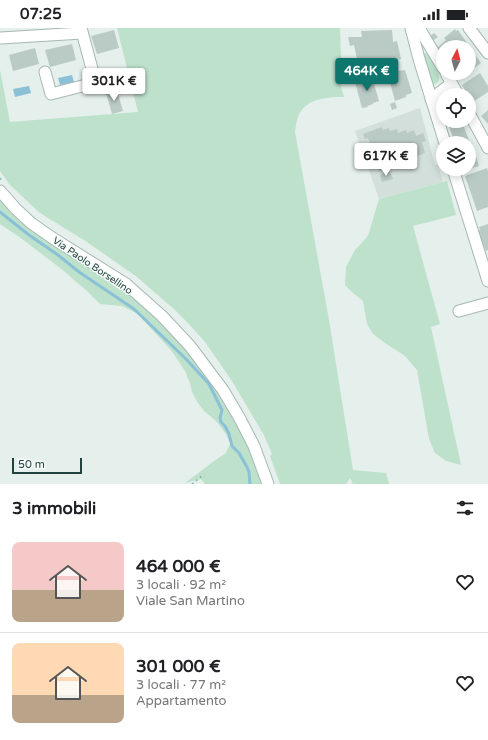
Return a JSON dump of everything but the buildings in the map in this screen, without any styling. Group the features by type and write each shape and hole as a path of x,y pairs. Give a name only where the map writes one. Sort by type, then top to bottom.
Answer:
{"street":[{"path":"411,28 415,47 443,136"},
{"path":"419,28 436,57"},
{"path":"469,28 488,53"},
{"path":"1,38 82,30 94,80 90,84 51,94 45,72"},
{"path":"415,47 428,44"},
{"path":"449,80 454,88"},
{"path":"431,99 451,84"},
{"path":"476,125 488,148"},
{"path":"455,176 488,281"},
{"name":"Via Paolo Borsellino","path":"0,191 16,209 54,239 126,284 162,316 190,346 223,390 239,417 254,446 268,484"},
{"path":"458,311 488,303"}],"path":[{"path":"192,484 203,475"}],"shaded area":[{"path":"420,108 436,165 436,176 441,176 443,182 379,199 355,131"}],"green space":[{"path":"117,28 340,28 341,57 345,73 338,76 344,97 320,99 309,103 300,113 295,132 329,320 353,470 386,473 389,484 353,484 350,478 346,484 280,484 270,456 272,454 264,435 232,381 205,342 175,310 137,277 87,242 40,213 9,184 0,171 0,70 10,122 138,112"},
{"path":"424,53 427,53 430,55 436,67 436,80 439,80 432,86 423,55"},
{"path":"447,181 456,215 413,226 440,324 431,327 461,465 446,461 435,453 429,439 417,370 405,356 373,334 367,324 363,301 345,285 346,267 355,250 368,236 379,199"},
{"path":"0,199 135,298 177,339 211,379 244,436 263,484 205,484 201,479 185,483 226,453 230,444 226,434 216,421 204,411 198,403 192,392 185,371 171,350 138,314 122,306 100,304 64,271 0,224"}],"water":[{"path":"72,75 74,82 60,85 58,78"},
{"path":"29,86 31,93 15,97 13,89"}],"waterway":[{"path":"0,212 79,272 134,309 186,359 209,384 222,410 220,418 221,422 229,434 232,446 239,453 247,467 250,484"}]}
